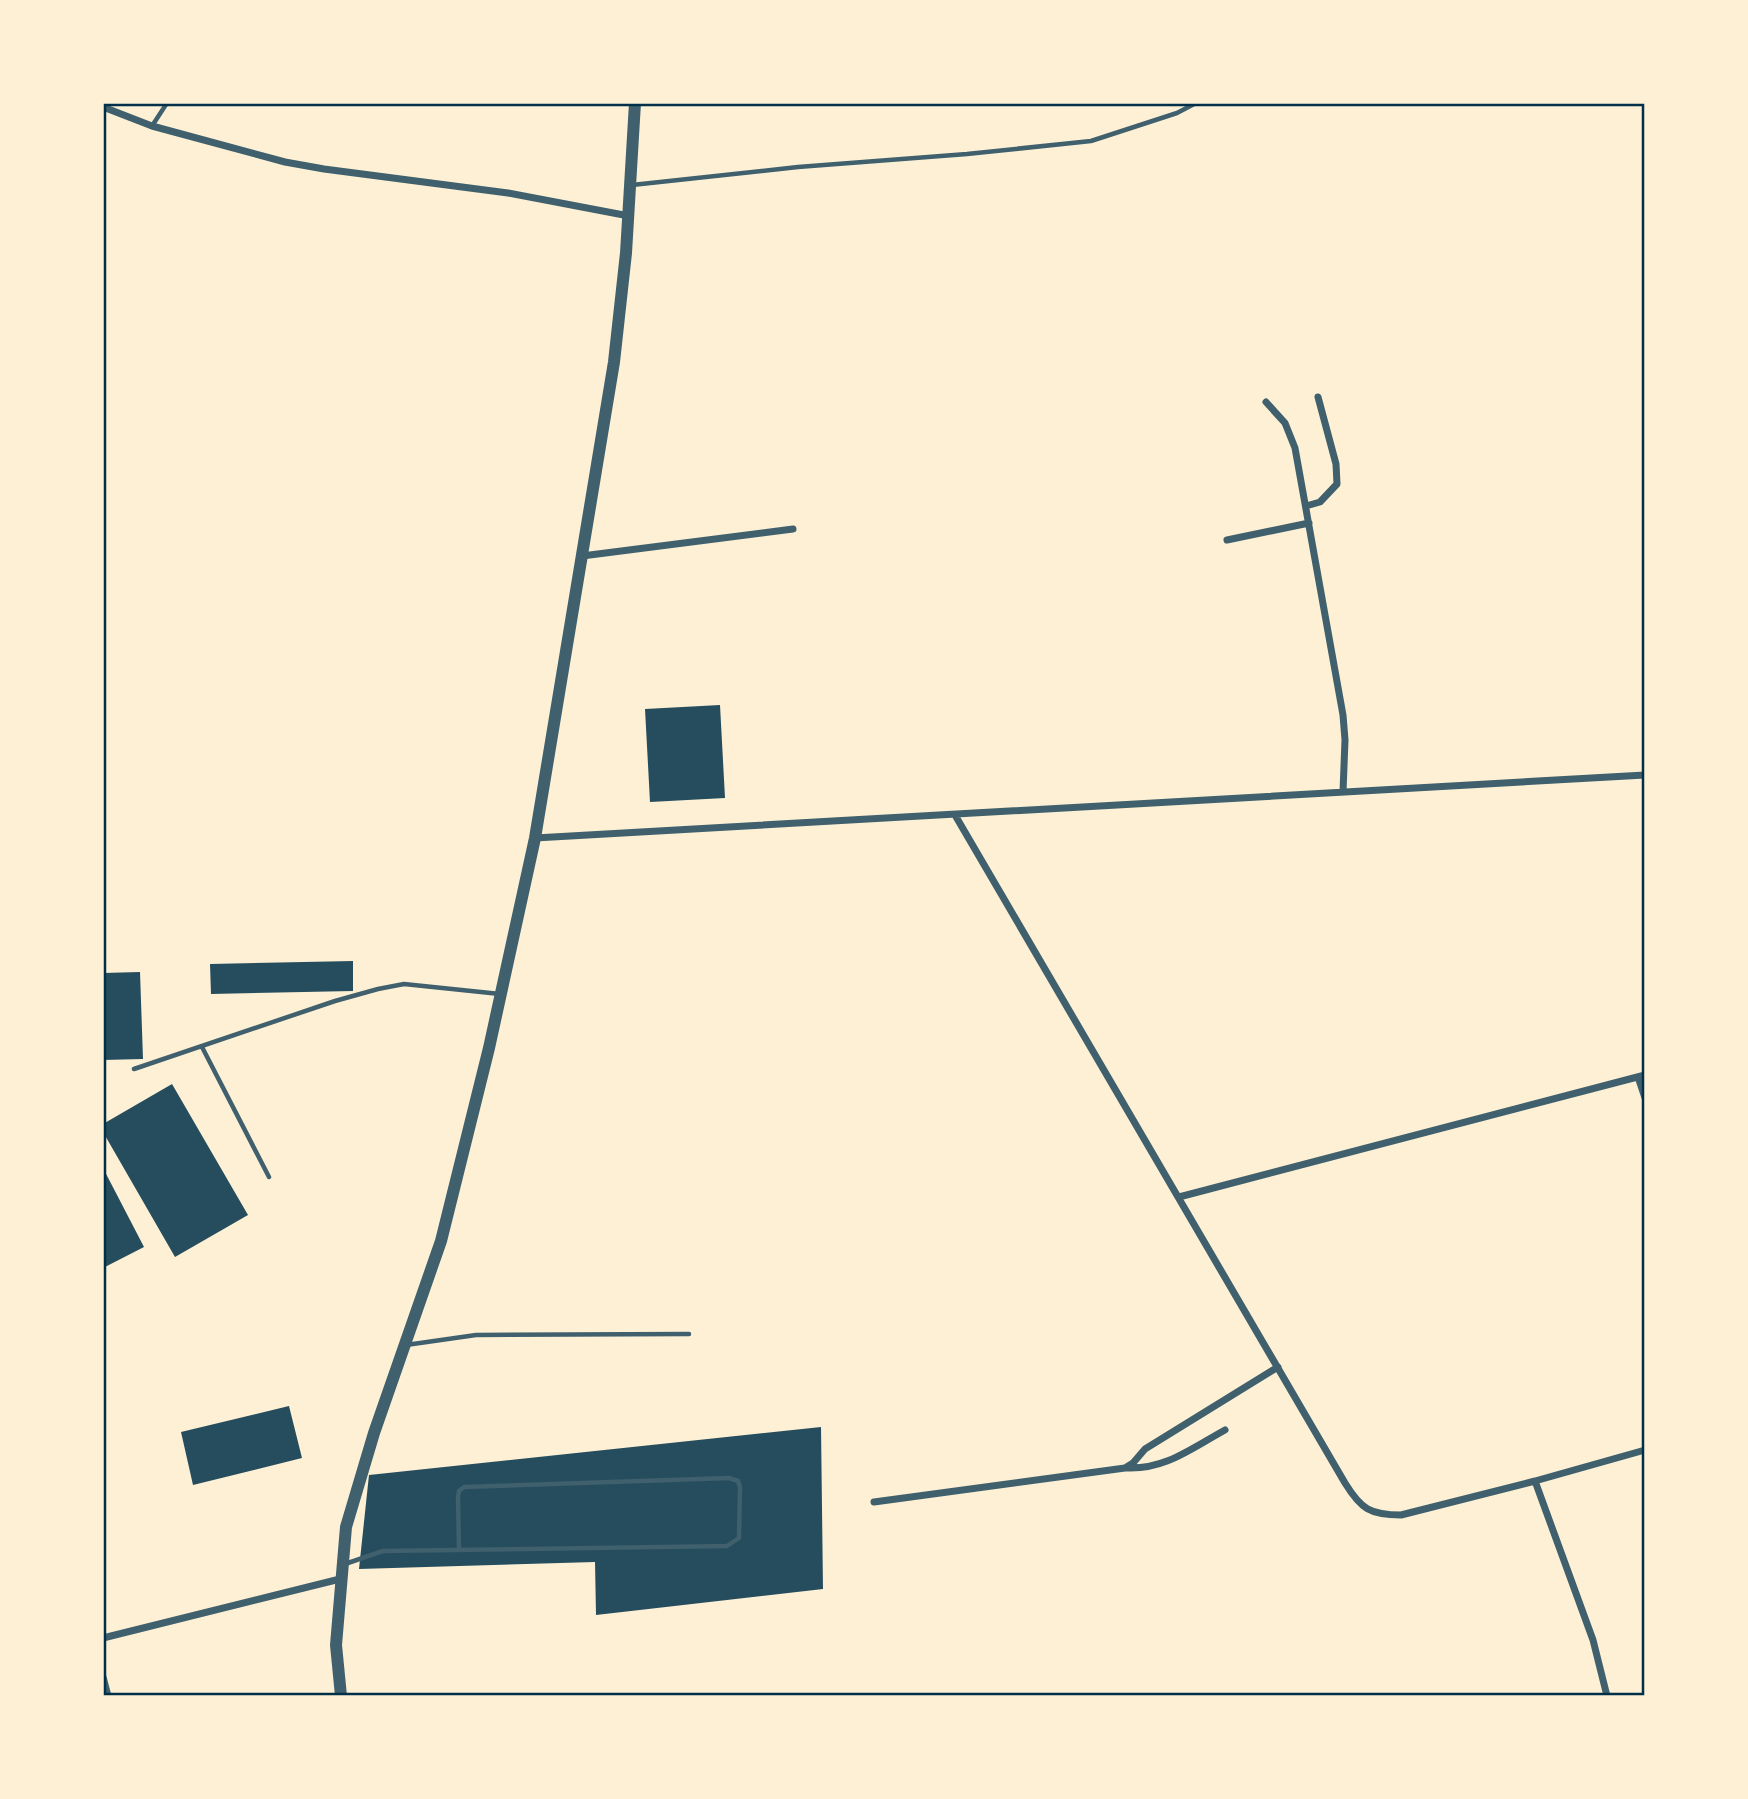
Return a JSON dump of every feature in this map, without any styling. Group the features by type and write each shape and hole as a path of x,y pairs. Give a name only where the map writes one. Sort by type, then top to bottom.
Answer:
{"street":[{"path":"341,1696 336,1644 346,1527 374,1433 441,1241 501,994 535,838 614,362 629,216 635,103"},
{"path":"103,107 152,125 285,162 508,193 629,216"},
{"path":"1306,506 1320,502 1337,484 1336,464 1318,397"},
{"path":"1266,402 1285,423 1295,448 1343,715 1343,792"},
{"path":"1227,540 1309,523"},
{"path":"582,556 793,529"},
{"path":"535,838 1645,775"},
{"path":"955,815 1355,1499 1367,1510 1381,1515 1401,1515 1645,1450"},
{"path":"1179,1197 1641,1076 1645,1098"},
{"path":"1125,1468 1133,1463 1145,1448 1278,1367"},
{"path":"874,1502 1125,1468 1146,1469 1161,1465 1225,1430"},
{"path":"1535,1481 1593,1640 1607,1696"},
{"path":"103,1638 340,1579"},
{"path":"103,1677 108,1696"}],"lane":[{"path":"152,125 167,103"},
{"path":"631,185 1091,141 1177,113 1196,103"},
{"path":"134,1069 335,1001 404,984 501,994"},
{"path":"202,1047 269,1177"},
{"path":"405,1345 466,1336 689,1334"},
{"path":"342,1566 383,1551 459,1550 727,1546 739,1538 740,1487 738,1481 729,1478 464,1488 459,1491 458,1497 459,1550"}],"building":[{"path":"720,705 725,798 650,802 645,709"},
{"path":"353,961 353,991 211,994 210,964"},
{"path":"140,972 143,1059 103,1060 103,973"},
{"path":"172,1084 248,1215 175,1257 103,1132 103,1124"},
{"path":"103,1168 144,1247 103,1268"},
{"path":"289,1406 302,1458 193,1485 181,1432"},
{"path":"821,1427 823,1589 596,1615 595,1562 359,1569 369,1475"}]}
